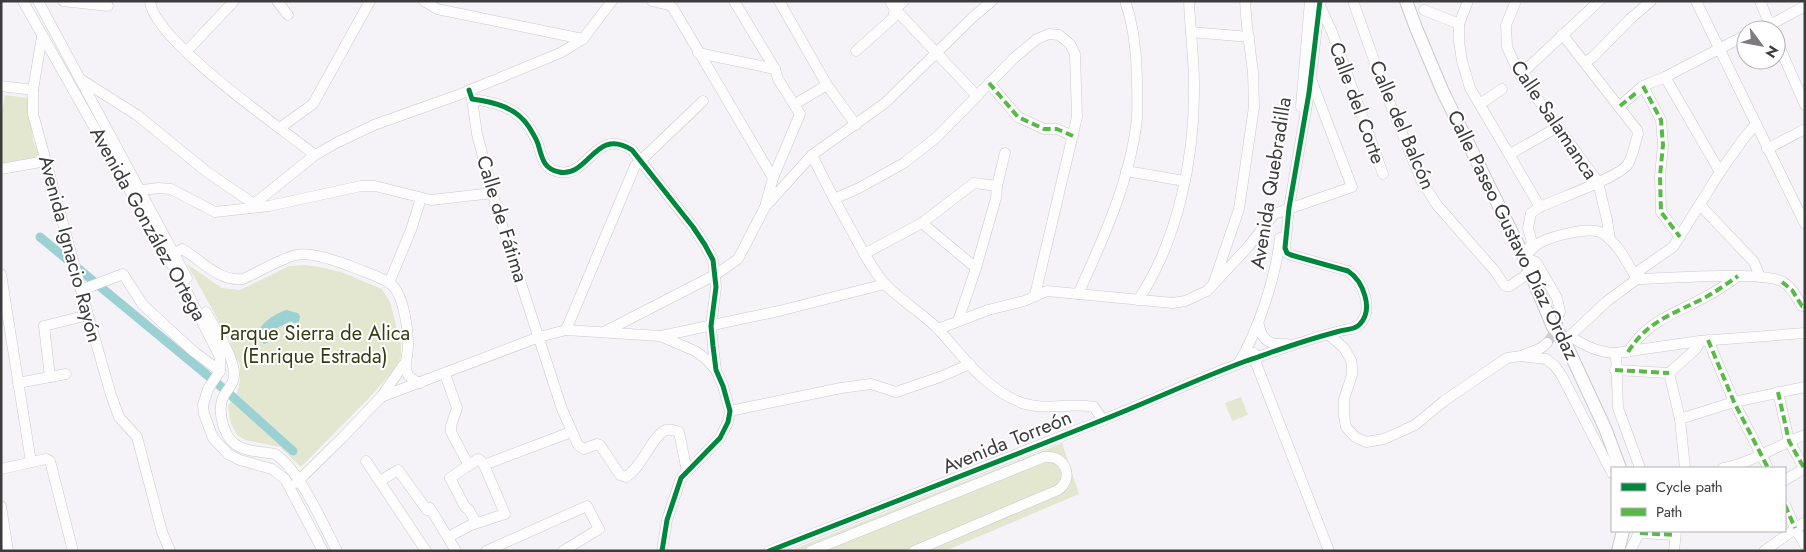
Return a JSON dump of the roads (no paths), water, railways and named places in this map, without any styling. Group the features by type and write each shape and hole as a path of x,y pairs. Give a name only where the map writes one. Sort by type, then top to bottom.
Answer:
{"main road":[{"name":"Calle Paseo Gustavo Díaz Ordaz","path":"1406,1 1443,92 1524,257 1553,327 1567,337 1620,467"},
{"path":"1618,551 1623,532"}],"street":[{"name":"Avenida González Ortega","path":"23,1 61,70 134,191 233,364 235,375 232,384 223,397 221,409 224,427 234,443 240,447 275,454 280,457 299,480 337,551"},
{"name":"Avenida González Ortega","path":"38,1 134,191"},
{"path":"63,1 108,6"},
{"path":"150,1 154,16 186,52 242,101 281,127 315,155"},
{"path":"186,52 234,1"},
{"path":"277,1 288,15"},
{"path":"281,127 312,104 370,1"},
{"path":"424,1 437,9 583,39"},
{"path":"251,206 315,155 374,125 470,95 560,53 583,39 612,1"},
{"path":"652,1 673,8 774,178"},
{"path":"604,332 732,265 738,259 765,207 774,178 800,114 734,1"},
{"path":"893,5 904,1"},
{"path":"765,207 812,155 856,126 885,103 973,17 992,1"},
{"path":"1078,294 1098,249 1126,171 1137,118 1133,32 1125,1"},
{"path":"1138,300 1159,264 1185,182 1194,119 1194,51 1190,32 1189,1"},
{"path":"1212,286 1239,209 1251,136 1254,107 1253,72 1245,1"},
{"name":"Calle del Balcón","path":"1353,1 1385,91 1421,180 1437,205 1494,270 1505,286 1510,286 1530,272"},
{"path":"1468,1 1459,24 1462,61 1470,88 1540,207"},
{"name":"Calle Salamanca","path":"1516,1 1506,25 1507,47 1520,75 1598,182 1610,240"},
{"path":"1520,75 1599,1"},
{"path":"1585,62 1593,57 1630,19 1651,1"},
{"path":"1696,1 1805,224"},
{"path":"1760,1 1768,20"},
{"name":"Avenida Quebradilla","path":"1316,2 1304,126 1286,209 1286,251 1291,255 1348,271 1359,281"},
{"name":"Avenida Quebradilla","path":"1238,364 1249,344 1262,309 1279,251 1316,2"},
{"name":"Calle del Corte","path":"1316,2 1332,32 1383,174"},
{"path":"784,3 827,85 856,126"},
{"path":"856,51 892,18 893,5"},
{"path":"893,5 977,96"},
{"path":"1783,20 1805,6"},
{"path":"1424,10 1459,24"},
{"path":"1190,32 1248,37"},
{"path":"834,200 904,163 937,137 1014,58 1037,39 1049,34 1059,36 1065,39 1075,54 1077,117 1036,295"},
{"path":"1524,257 1532,242 1528,228 1530,216 1540,207 1606,180 1621,171 1627,165 1632,153 1638,130 1562,34"},
{"name":"Avenida Ignacio Rayón","path":"42,36 33,90 33,114 88,315 119,417 137,437 162,532 170,551"},
{"path":"1620,106 1640,89 1736,40"},
{"path":"698,53 775,69"},
{"path":"1786,62 1805,105"},
{"path":"61,70 78,78 137,115 251,206"},
{"path":"1665,77 1720,172"},
{"path":"938,328 988,310 1024,301 1047,291 1174,303 1199,296 1212,286 1248,247 1274,214 1352,187 1310,79"},
{"path":"989,83 1018,117 1044,129 1057,129 1073,136"},
{"path":"795,104 827,85"},
{"path":"1,86 33,90"},
{"path":"1480,104 1502,89"},
{"path":"1640,89 1660,120 1662,145 1660,176 1661,212 1680,237"},
{"path":"470,95 512,110 528,125 538,142 542,160 551,171 566,173 573,170 605,144 614,142 632,150 693,228 713,260 716,287 711,326 716,370 730,411 728,422 720,438 681,478 673,498 664,533 662,551"},
{"name":"Calle de Fátima","path":"470,95 477,134 492,193 571,432"},
{"path":"566,330 635,166 703,101"},
{"path":"1637,280 1640,270 1670,250 1680,237 1720,172 1756,124"},
{"path":"1510,154 1558,127"},
{"path":"1768,149 1805,129"},
{"path":"958,321 976,268 996,198 996,186 1005,153"},
{"path":"812,155 864,254 885,284 938,328 981,377 1022,403 1038,406 1085,405 1094,407 1103,420"},
{"path":"1,169 46,162"},
{"path":"1126,171 1185,182"},
{"path":"864,254 922,223 974,183 996,186"},
{"path":"134,191 171,189 215,212 251,206 269,206 361,186 375,186 430,200 492,193"},
{"path":"389,283 411,230 421,198"},
{"path":"1700,205 1754,262 1760,277"},
{"path":"922,223 976,268"},
{"path":"1524,257 1542,242 1568,233 1600,232 1610,240 1621,254 1637,280"},
{"path":"170,255 182,248 216,274 238,280 296,255 309,254 350,266 389,283 394,288 402,304 408,346 404,364 381,398 290,490"},
{"name":"Avenida González Ortega","path":"170,255 214,343 220,357 220,371"},
{"path":"1524,257 1536,262 1557,298 1560,312"},
{"path":"1,274 31,462"},
{"path":"81,290 124,274 143,305 180,340 220,371 208,389 203,405 204,414 213,438 223,451 228,454 240,460 272,469 285,479 323,551"},
{"path":"1628,352 1638,338 1656,322 1706,297 1738,276"},
{"path":"1805,306 1802,306 1792,290 1782,282 1760,277 1738,276 1637,280 1606,302 1567,337 1607,354 1704,340 1805,333"},
{"name":"Avenida Torreón","path":"770,551 1103,420 1238,364 1312,338 1355,328 1365,318 1365,302 1359,281"},
{"path":"381,398 539,337 566,330 632,336 660,336 779,311 885,284"},
{"path":"1262,309 1253,350 1254,358 1329,551"},
{"path":"50,377 44,326 88,315"},
{"path":"1259,325 1260,334 1269,342 1277,345 1293,344"},
{"path":"1329,335 1344,348 1351,360 1352,375 1344,399 1344,416 1346,427 1355,437 1366,442 1384,439 1415,425 1444,401 1507,358 1521,356 1546,359 1555,366 1562,376 1611,471"},
{"path":"660,336 695,351 716,370"},
{"path":"1615,370 1669,373 1704,340"},
{"path":"1704,340 1768,467"},
{"path":"1521,356 1530,351 1542,349 1547,343"},
{"path":"1616,353 1615,370 1618,408 1640,467"},
{"path":"404,364 412,380 420,383"},
{"path":"730,411 842,388 871,384 896,392 970,364"},
{"path":"1669,373 1680,419 1685,467"},
{"path":"18,383 66,374"},
{"path":"445,374 457,408 451,432 469,466"},
{"path":"1680,419 1734,402 1805,387"},
{"path":"1778,392 1789,441 1804,468 1786,479"},
{"path":"484,465 571,432 578,445 584,449 597,444 600,445 620,475 626,477 634,471 657,437 664,430 673,429 679,432 687,472"},
{"path":"1729,467 1740,465 1805,435"},
{"path":"811,551 1044,457 1055,457 1066,467 1066,481 1058,490 914,551"},
{"path":"448,537 476,523 505,514 484,465 478,459 450,478 464,507 469,510 476,523"},
{"path":"1,469 31,462 50,461 73,551"},
{"path":"366,461 426,551"},
{"path":"380,481 398,470 427,510 430,508 456,551"},
{"path":"1,506 8,551"},
{"path":"486,551 587,506 599,529 563,551"},
{"path":"1786,507 1805,545"},
{"path":"1764,551 1805,522"},
{"path":"1630,551 1640,532 1675,533 1674,551"}],"water":[{"path":"286,310 298,313 300,316 299,322 294,323 291,321 277,328 270,335 267,343 264,344 260,339 260,328 269,319"}],"waterway":[{"path":"40,237 224,389 293,451"}],"tunnel":[{"path":"1547,343 1557,329 1560,312"}],"park label":[{"name":"Parque Sierra de Alica (Enrique Estrada)","path":"315,344"}]}
